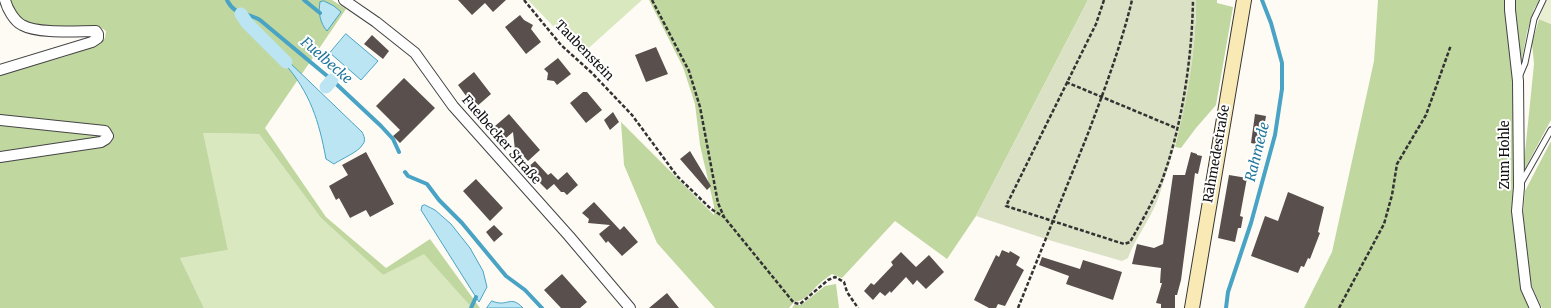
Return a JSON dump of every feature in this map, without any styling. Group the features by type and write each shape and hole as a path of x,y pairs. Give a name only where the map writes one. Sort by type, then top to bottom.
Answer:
{"main road":[{"name":"Rahmedestraße","path":"1192,308 1244,0"}],"street":[{"path":"0,70 92,42 98,38 96,31 32,29 20,24 7,8 6,0"},
{"name":"Fuelbecker Straße","path":"344,0 376,22 415,53 453,106 573,241 630,308"},
{"name":"Zum Hohle","path":"1510,0 1518,81 1519,187 1517,211 1526,288 1535,308"},
{"path":"0,120 105,130 108,136 101,142 0,157"}],"lane":[{"path":"1518,81 1525,63 1534,19 1542,0"},
{"path":"1519,187 1551,130"}],"path":[{"name":"Taubenstein","path":"524,0 561,45 592,73 632,115 677,176 711,208 724,217"},
{"path":"652,0 689,71 700,107 718,202 724,217 794,303 800,304 828,280 835,277 844,282 847,292 858,308"},
{"path":"1104,0 1096,24 1006,206 1124,244 1130,242 1144,219 1161,183 1172,150 1187,73 1193,0"},
{"path":"1018,308 1101,98 1127,20 1132,0"},
{"path":"1339,308 1384,224 1392,195 1397,164 1426,115 1450,45"},
{"path":"1066,82 1101,98 1176,128"}],"green space":[{"path":"10,0 332,0 346,9 265,128 326,217 386,268 430,239 480,308 472,308 424,254 383,275 321,218 259,134 203,133 228,250 180,258 204,308 0,308 0,75 67,56 100,43 105,38 106,31 100,27 60,27 29,24 18,17"},
{"path":"528,0 642,0 581,55"},
{"path":"649,0 1088,0 976,216 947,259 895,221 842,278 832,274 805,298 794,302 789,308 715,308 657,243 624,165 621,122 714,215 714,206 700,145 695,104 683,67"},
{"path":"1088,0 1196,0 1192,66 1179,132 1155,206 1128,258 1122,261 1052,241 976,216"},
{"path":"1196,0 1217,0 1217,3 1233,7 1216,105 1181,148 1175,147 1193,56"},
{"path":"1378,0 1540,0 1534,9 1527,32 1522,59 1514,72 1515,214 1520,286 1529,308 1304,308 1332,252 1374,61"},
{"path":"1546,0 1551,0 1551,24 1539,19"},
{"path":"1539,19 1551,24 1551,120 1523,172 1534,64 1532,43"},
{"path":"202,133 259,134 321,218 383,275 424,253 472,308 204,308 180,258 228,250"},
{"path":"1551,141 1551,308 1542,308 1531,284 1523,214 1525,191"},
{"path":"836,284 839,308 792,308 794,305 801,305 825,286"}],"water":[{"path":"324,1 334,6 341,12 327,31 321,21 319,13 320,2"},
{"path":"346,34 378,61 361,80 330,53"},
{"path":"287,60 362,132 364,142 358,150 334,164 326,159 320,132 312,108 301,85 284,63"},
{"path":"425,205 435,210 451,224 470,248 483,271 487,287 479,302 421,210 422,206"},
{"path":"492,301 502,303 512,301 519,304 523,308 487,308"}],"building":[{"path":"458,0 506,0 493,12 485,3 472,15"},
{"path":"520,15 524,20 533,25 531,29 541,42 526,54 505,27"},
{"path":"372,35 389,51 383,59 364,44"},
{"path":"656,47 668,74 646,82 635,55"},
{"path":"558,58 571,74 557,85 554,81 547,80 548,73 544,69"},
{"path":"474,72 491,94 475,108 458,85"},
{"path":"404,78 435,108 400,143 393,136 400,130 376,106"},
{"path":"583,92 587,92 602,110 586,123 570,103"},
{"path":"613,112 619,122 610,130 604,120"},
{"path":"509,114 540,150 528,161 518,150 515,150 513,132 506,138 495,126"},
{"path":"1255,114 1266,116 1261,145 1251,143"},
{"path":"690,151 711,186 707,190 680,159"},
{"path":"366,152 394,204 370,217 366,210 350,218 339,198 336,200 329,186 348,175 342,165"},
{"path":"1191,152 1202,156 1198,174 1195,173 1181,280 1177,295 1175,295 1175,308 1161,308 1161,304 1156,303 1162,283 1160,283 1161,268 1132,264 1137,244 1154,248 1163,244 1173,175 1185,175"},
{"path":"535,161 548,175 551,173 558,180 567,172 578,185 567,195 564,192 561,192 554,184 547,190 526,169"},
{"path":"1229,175 1247,178 1240,216 1243,217 1241,228 1238,228 1235,242 1218,238"},
{"path":"476,179 503,208 490,221 463,191"},
{"path":"1288,192 1324,207 1318,232 1320,233 1310,259 1308,258 1304,267 1301,266 1298,273 1251,256 1265,216 1278,221"},
{"path":"594,202 620,230 624,226 638,242 622,256 608,241 606,243 599,234 610,225 588,223 589,219 582,213"},
{"path":"494,225 503,234 494,242 486,232"},
{"path":"1002,250 1009,253 1010,251 1020,257 1016,265 1024,270 1005,306 998,304 996,308 989,308 974,300 996,255 999,257"},
{"path":"901,252 916,267 929,255 944,272 926,289 917,280 913,285 906,277 891,293 890,291 885,296 880,292 873,300 864,291 871,283 874,285 893,265 891,262"},
{"path":"1042,257 1080,269 1083,260 1122,272 1113,300 1066,284 1069,276 1039,265"},
{"path":"562,274 587,302 580,308 561,308 544,290"},
{"path":"667,293 679,308 649,308"}],"waterway":[{"name":"Fuelbecke","path":"227,0 237,11 260,20 332,80 381,126 393,139 399,152"},
{"path":"304,0 320,13"},
{"name":"Rahmede","path":"1226,308 1228,292 1251,223 1275,135 1282,89 1282,63 1271,23 1262,0"},
{"path":"241,14 247,23 286,62"},
{"path":"326,87 332,80"},
{"name":"Fuelbecke","path":"405,172 408,176 427,184 439,200 462,223 506,276 525,290 542,308"},
{"path":"471,308 476,297"}]}
